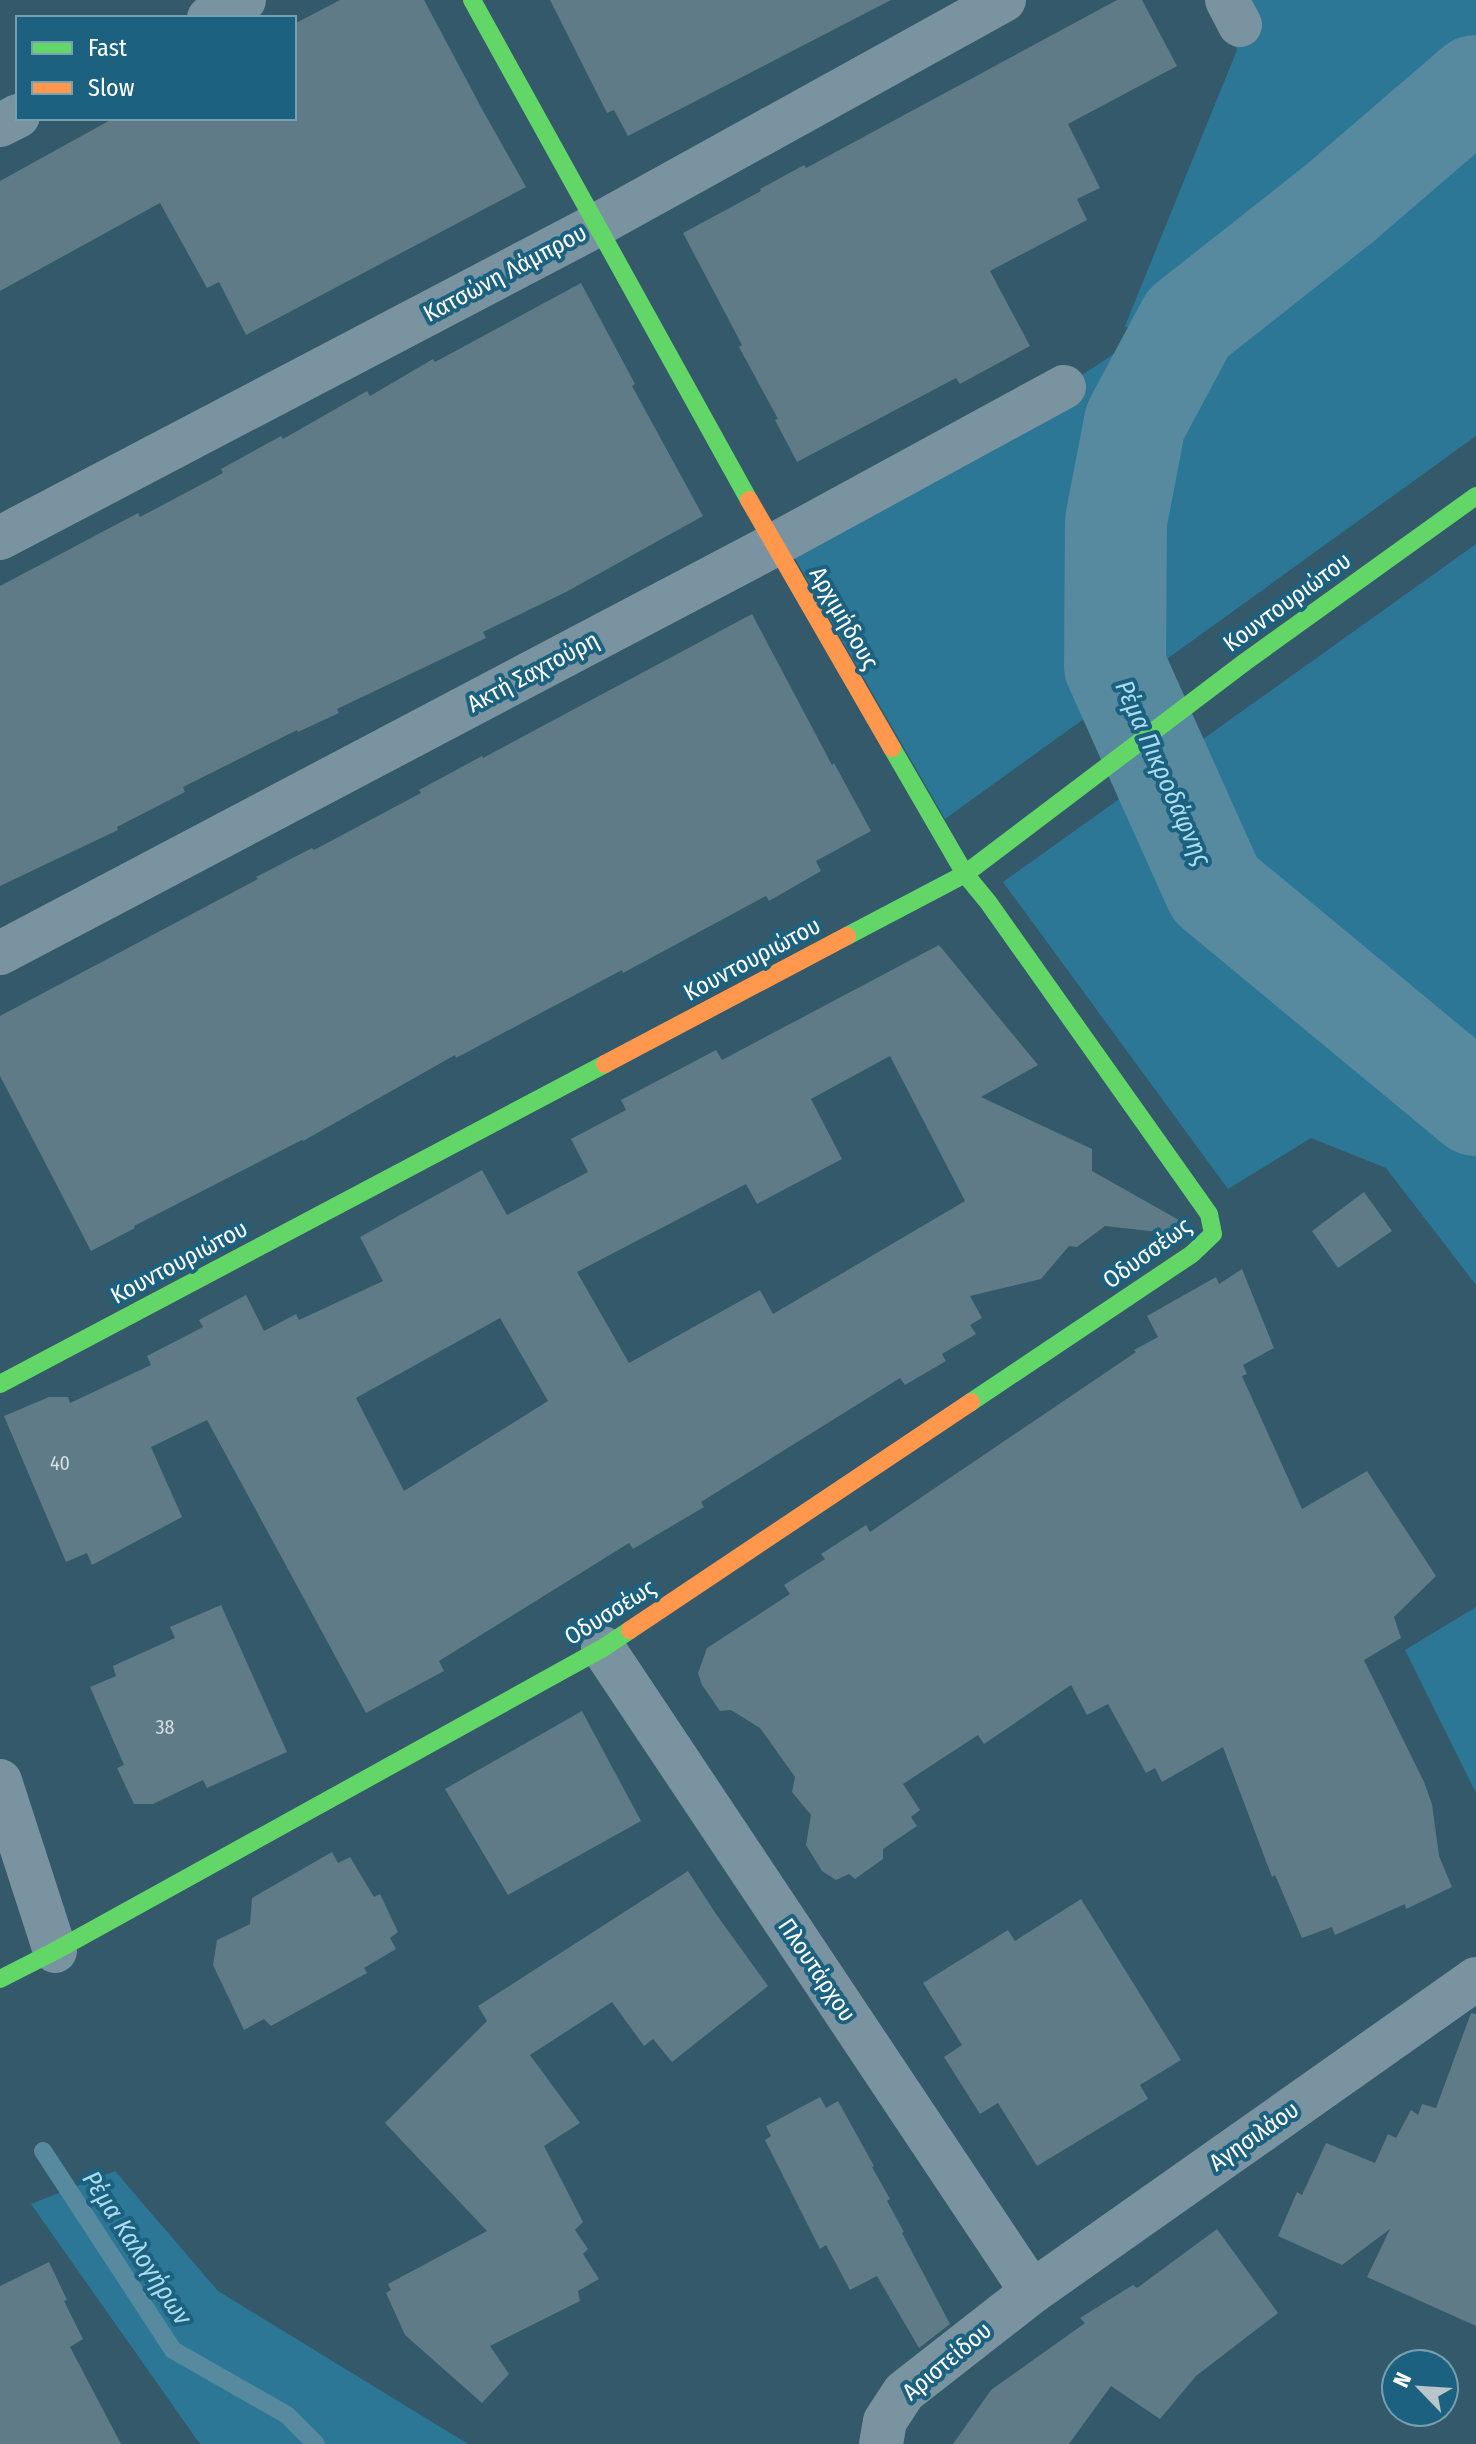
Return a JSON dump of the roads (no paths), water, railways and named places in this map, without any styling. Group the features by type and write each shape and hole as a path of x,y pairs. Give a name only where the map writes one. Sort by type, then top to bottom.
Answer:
{"street":[{"path":"213,16 244,0"},
{"name":"Αρχιμήδους","path":"472,0 774,545 965,874 1209,1214 1213,1234"},
{"name":"Κατσώνη Λάμπρου","path":"0,538 597,225 1004,0"},
{"name":"Ακτή Σαχτούρη","path":"0,953 774,545 1064,387"},
{"name":"Κουντουριώτου","path":"0,1384 965,874 1245,662 1476,496"},
{"name":"Οδυσσέως","path":"0,1979 603,1648 1192,1254 1213,1234"},
{"name":"Πλουτάρχου","path":"603,1648 1032,2292"},
{"path":"0,1781 55,1951"},
{"name":"Αγησιλάου","path":"1032,2292 1476,1979"},
{"name":"Αριστείδου","path":"881,2444 885,2421 904,2392 1032,2292"}],"waterway":[{"name":"Ρέμα Πικροδάφνης","path":"1476,86 1340,203 1188,323 1135,422 1116,521 1115,666 1215,889 1476,1105"},
{"name":"Ρέμα Καλογήρων","path":"43,2151 173,2350 287,2415 316,2444"}]}
